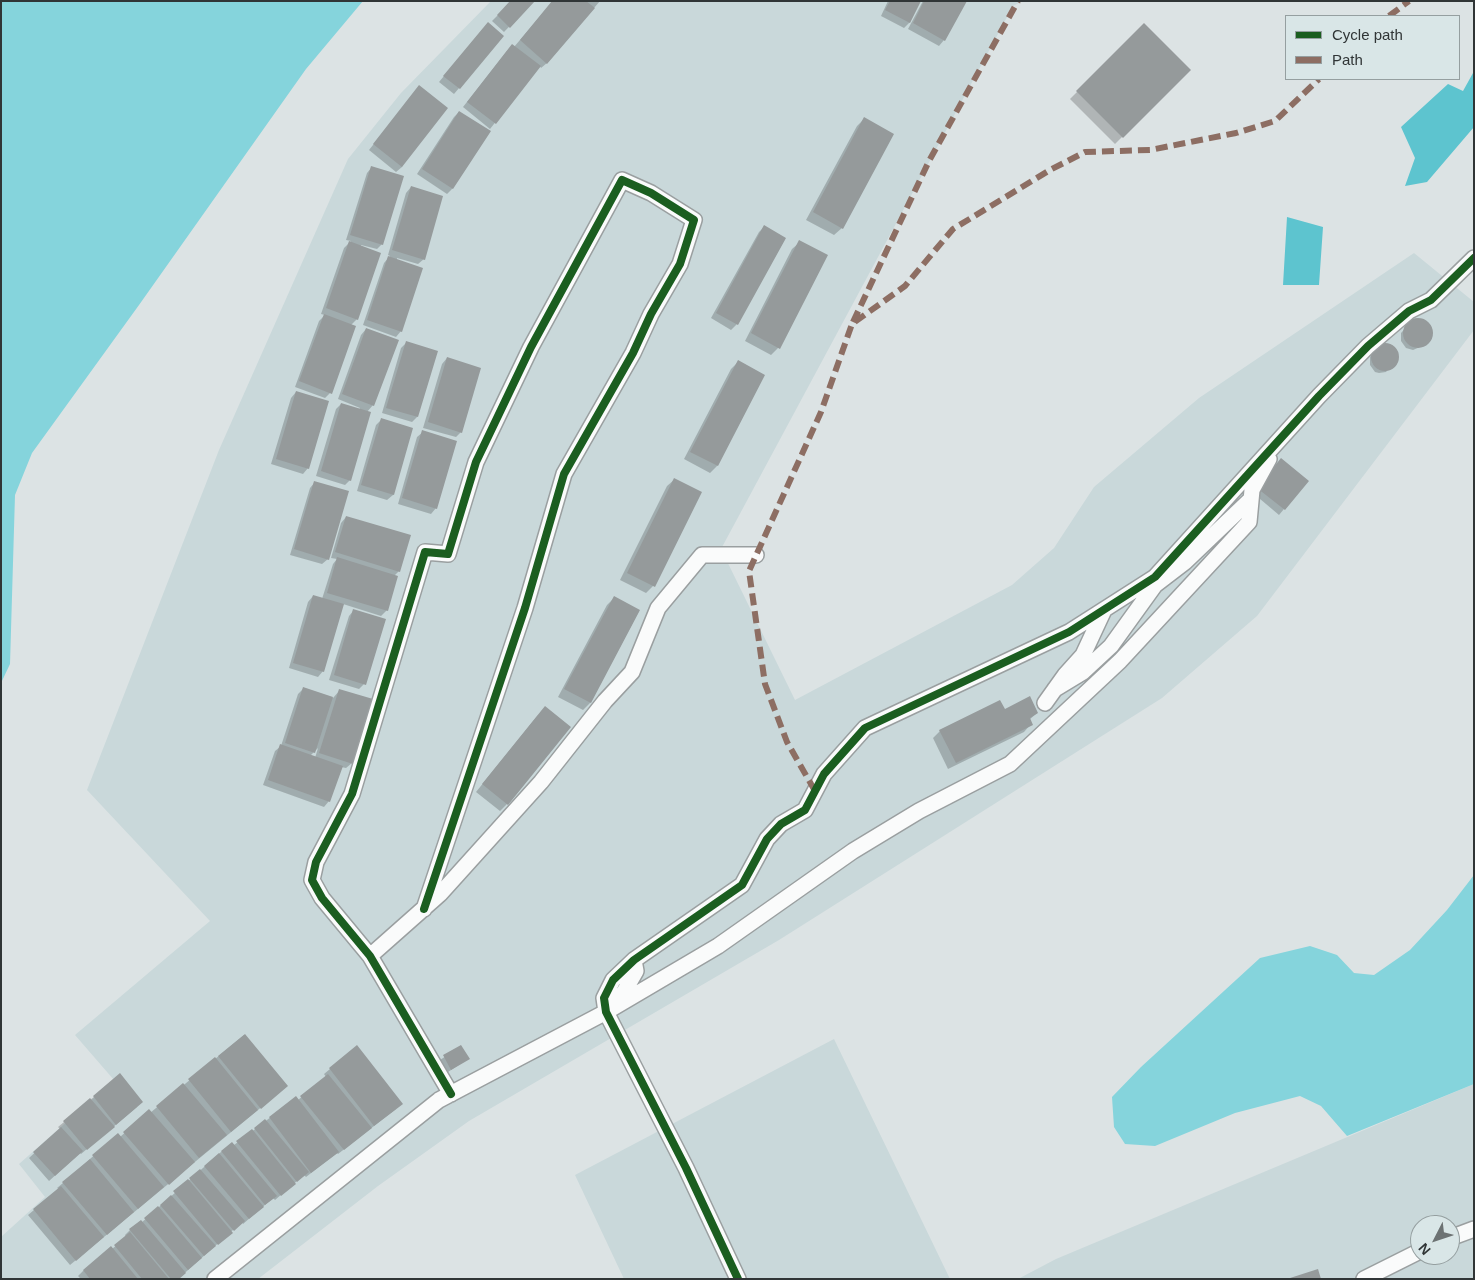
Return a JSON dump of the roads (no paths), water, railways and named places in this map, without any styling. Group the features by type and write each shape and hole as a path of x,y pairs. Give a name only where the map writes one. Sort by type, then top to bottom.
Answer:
{"street":[{"path":"424,909 525,608 564,474 633,353 650,314 680,264 694,220 651,193 622,180 531,347 476,462 448,554 425,552 352,794 316,862 312,880 322,898 370,956 451,1094"},
{"path":"738,1279 686,1168 606,1012 604,998 613,980 634,960 742,885 767,839 781,824 805,810 824,774 865,728 1069,632 1155,577 1278,440 1368,346 1409,311 1431,300 1474,258"},
{"path":"215,1279 439,1100 606,1012 718,946 852,851 919,811 1010,764 1120,661 1250,522 1252,490 1278,440"},
{"path":"1055,689 1083,672 1111,646 1155,586 1185,562 1251,499"},
{"path":"370,956 440,894 541,782 605,701 632,672 658,608 702,554 756,555"},
{"path":"1045,704 1083,656 1104,610"},
{"path":"1460,1234 1474,1229"},
{"path":"1364,1279 1410,1256"}]}
